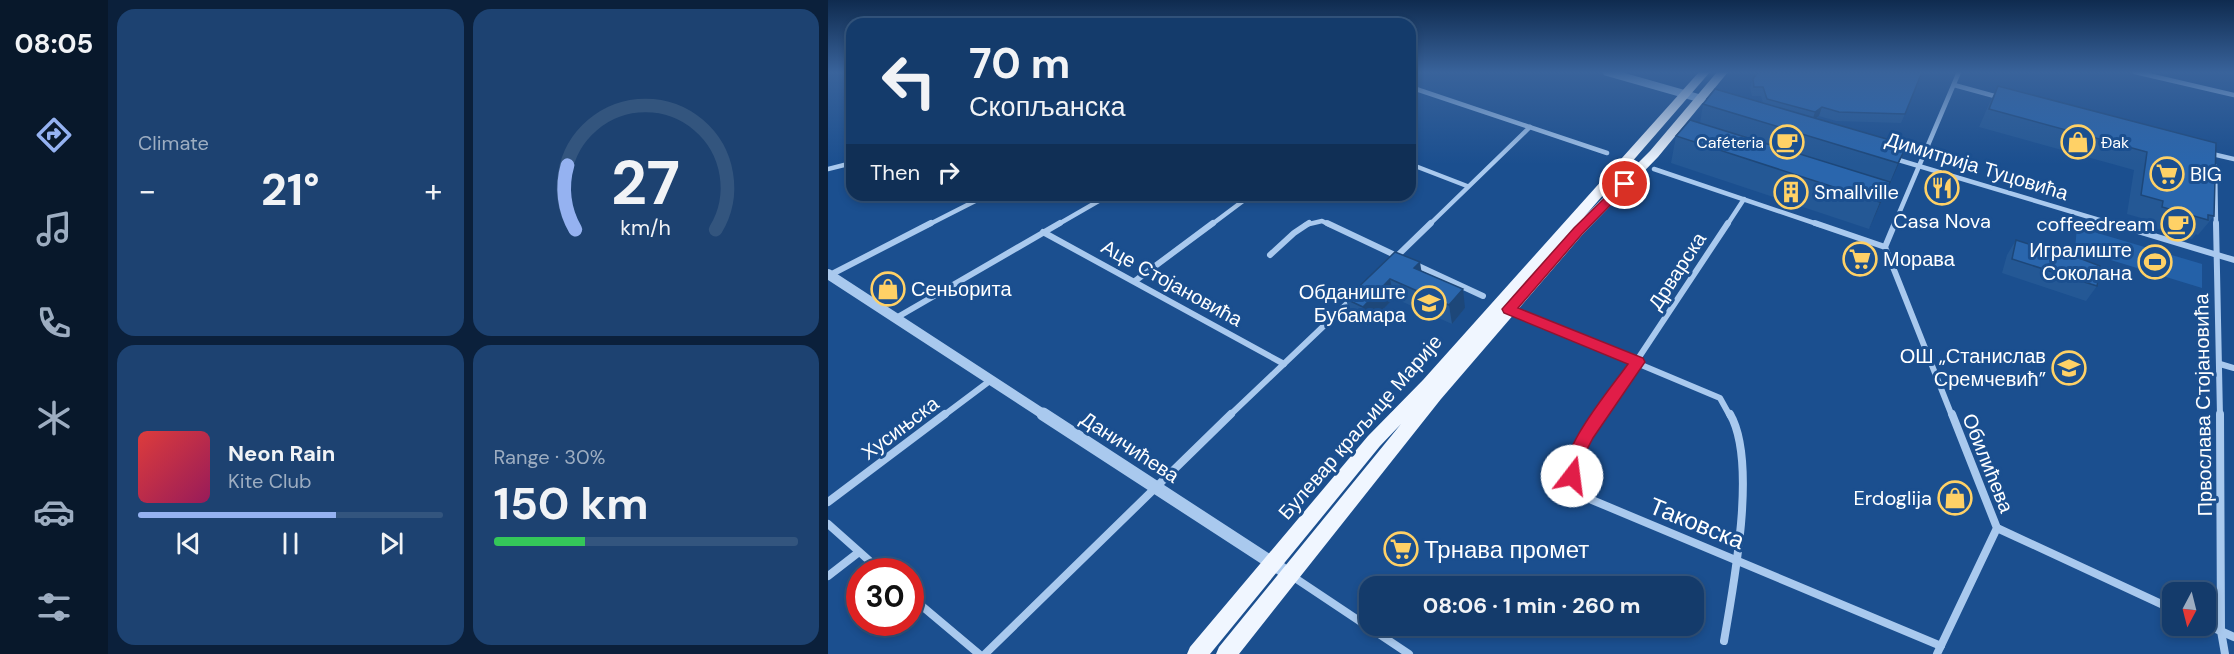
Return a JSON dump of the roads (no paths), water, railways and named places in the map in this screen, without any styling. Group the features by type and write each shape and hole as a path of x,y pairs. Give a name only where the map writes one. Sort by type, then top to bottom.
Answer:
{"main road":[{"name":"Булевар краљице Марије","path":"1197,654 1374,441 1678,103"},
{"name":"Булевар краљице Марије","path":"1226,654 1292,576 1396,440 1509,309 1703,103"}],"street":[{"path":"1457,103 1607,153"},
{"path":"1654,169 1885,247 1946,103"},
{"path":"1389,264 1530,127"},
{"path":"2203,152 2234,159"},
{"name":"Првослава Стојановића","path":"2215,154 2220,364 2221,631 2225,654"},
{"name":"Димитрија Туцовића","path":"1884,155 2234,260"},
{"path":"828,169 846,164"},
{"path":"1416,166 1467,186"},
{"name":"Дрварска","path":"1638,362 1744,199"},
{"path":"829,275 975,201"},
{"path":"896,318 1098,201"},
{"path":"1135,281 1243,201"},
{"path":"1270,255 1307,223 1322,221 1483,296"},
{"name":"Аце Стојановића","path":"1043,232 1284,364"},
{"name":"Обилићева","path":"1885,247 1996,528 1939,650"},
{"name":"Даничићева","path":"829,275 992,379 1409,654"},
{"path":"985,654 1154,487 1356,295"},
{"path":"1509,309 1638,362 1720,399 1729,410 1741,461 1737,561 1724,641"},
{"name":"Таковска","path":"1638,362 1587,434 1573,461 1572,476 1579,490 1592,500 1939,650"},
{"path":"2220,364 2234,368"},
{"name":"Хусињска","path":"828,502 992,379"},
{"path":"828,524 866,558"},
{"path":"1996,528 2162,604"},
{"path":"828,576 859,552"},
{"path":"924,608 979,654"},
{"path":"2216,629 2234,637"}],"place":[{"name":"Caféteria","path":"1787,142"},
{"name":"Đak","path":"2078,142"},
{"name":"BIG","path":"2167,174"},
{"name":"Casa Nova","path":"1942,188"},
{"name":"Smallville","path":"1791,192"},
{"name":"coffeedream","path":"2178,224"},
{"name":"Морава","path":"1860,259"},
{"name":"Игралиште Соколана","path":"2155,262"},
{"name":"Сеньорита","path":"888,289"},
{"name":"Обданиште Бубамара","path":"1429,303"},
{"name":"ОШ „Станислав Сремчевић”","path":"2069,368"},
{"name":"Erdoglija","path":"1955,498"},
{"name":"Трнава промет","path":"1401,549"}]}
